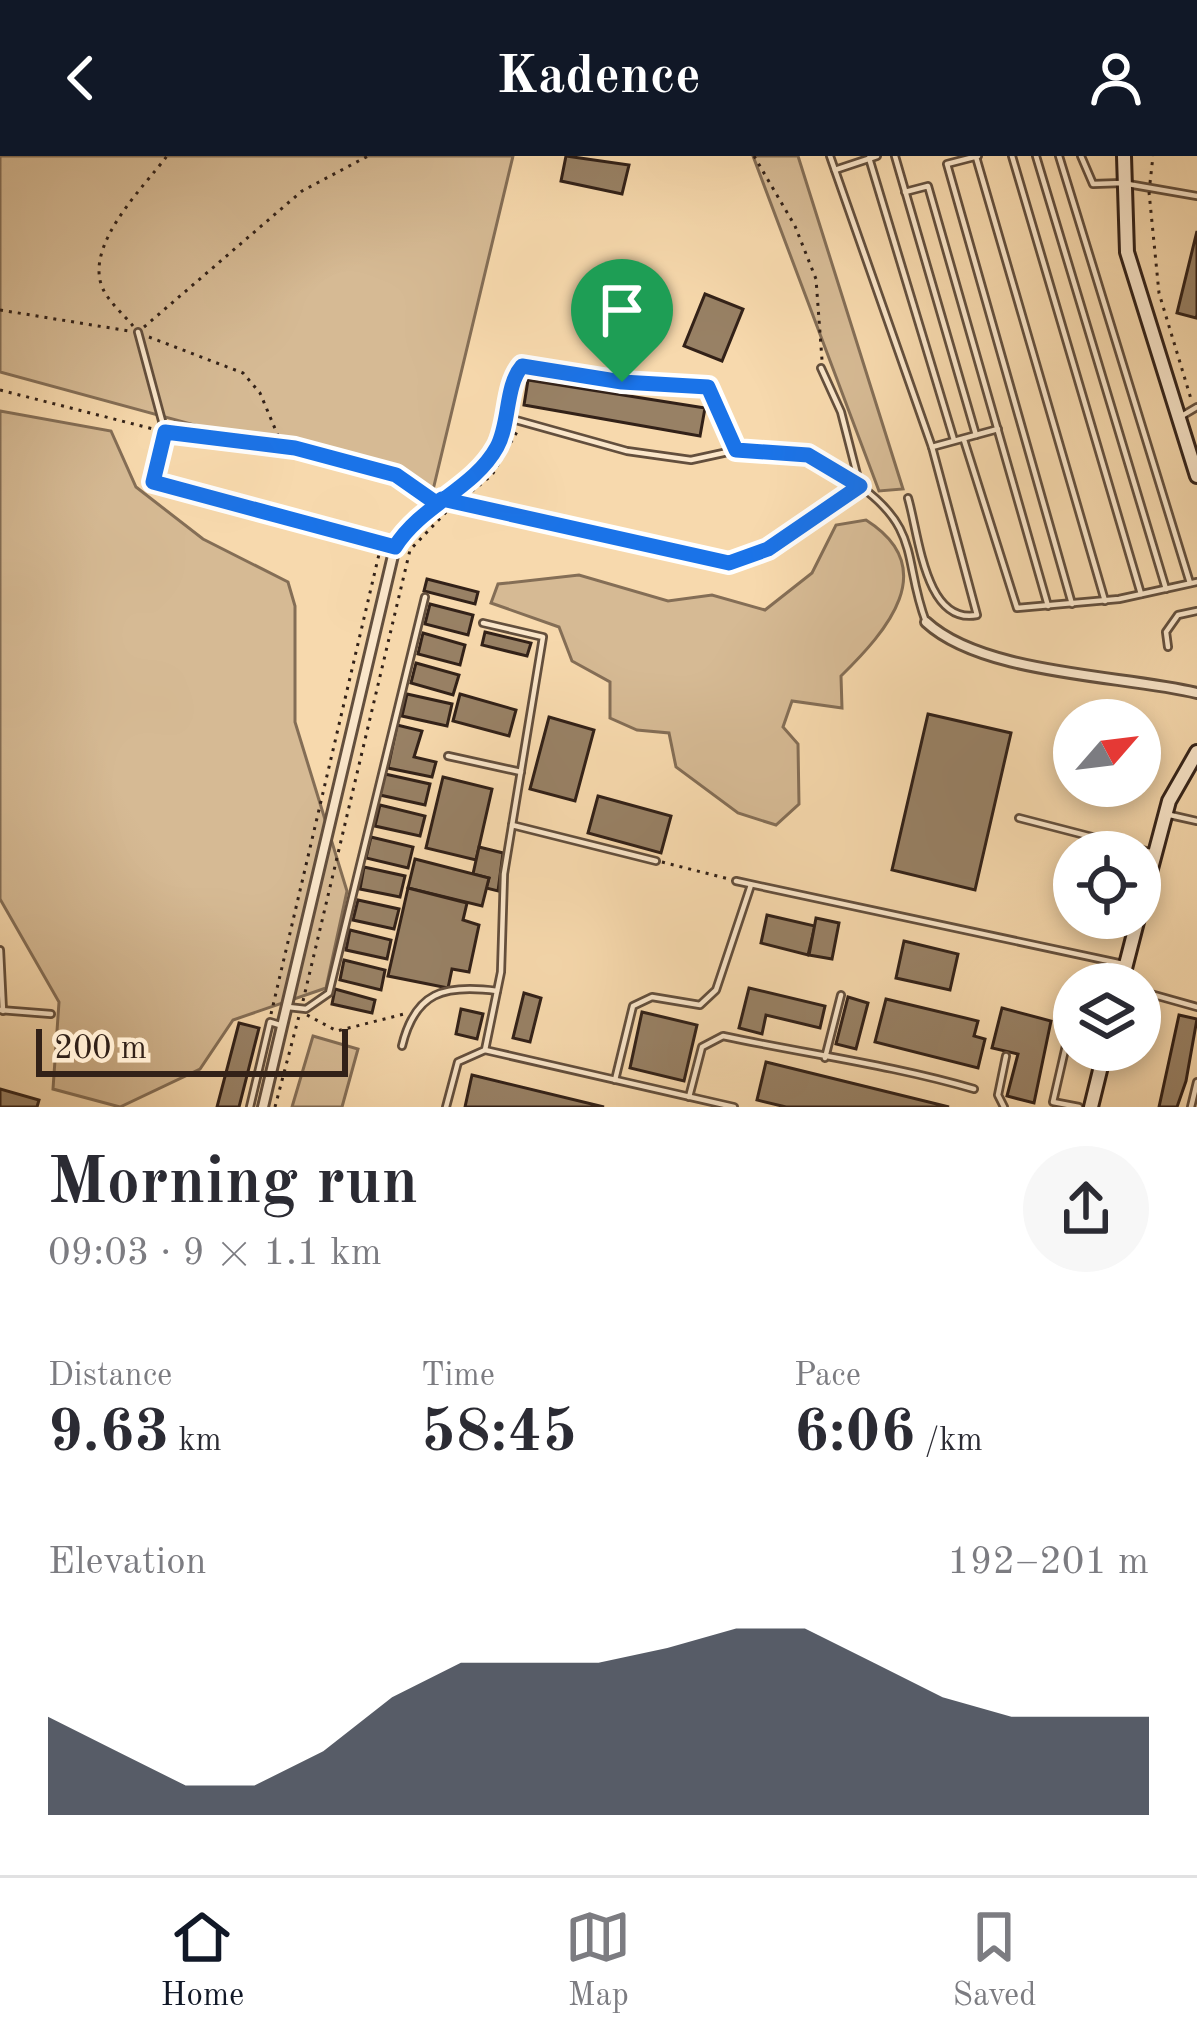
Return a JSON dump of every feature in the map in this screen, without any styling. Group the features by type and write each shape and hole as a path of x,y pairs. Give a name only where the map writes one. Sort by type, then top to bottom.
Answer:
{"main road":[{"path":"1124,156 1127,252 1197,476"},
{"path":"1160,831 1197,752"},
{"path":"1091,1107 1100,1071"}],"street":[{"path":"263,1107 395,547 408,526 486,463 508,418"},
{"path":"439,501 729,563 768,549 860,486"},
{"path":"926,622 957,643 1063,671 1197,693"}],"lane":[{"path":"830,156 932,447 977,615 956,616 939,604 908,498"},
{"path":"895,156 976,435"},
{"path":"1072,604 947,164 977,156 1105,601"},
{"path":"1012,156 1141,594"},
{"path":"1036,156 1166,589"},
{"path":"963,439 1013,605 1105,601 1193,583 1059,156"},
{"path":"1081,156 1093,184 1122,183 1197,196"},
{"path":"835,170 873,157 955,440"},
{"path":"905,192 928,186 1048,606"},
{"path":"138,332 165,432 153,482 395,547"},
{"path":"736,450 716,397 702,386 622,382 522,366 508,418 627,451 691,460 736,450 808,455 878,500 910,542 910,576 926,622"},
{"path":"821,368 841,412 860,486"},
{"path":"1180,418 1196,408"},
{"path":"932,447 998,429"},
{"path":"288,1007 301,1010 329,993 425,597"},
{"path":"1168,647 1166,632 1178,615 1197,611"},
{"path":"483,623 543,637 512,825 497,991 485,1050"},
{"path":"448,756 521,772"},
{"path":"1165,814 1197,821"},
{"path":"1019,818 1068,831"},
{"path":"512,825 656,861"},
{"path":"736,881 1117,963"},
{"path":"615,1080 633,1006 652,997 700,1005 716,990 752,885"},
{"path":"0,950 1,1010 51,1014"},
{"path":"402,1046 410,1012 461,988 497,991"},
{"path":"825,1058 841,994"},
{"path":"1161,997 1197,1006"},
{"path":"250,1107 270,1022 284,1026"},
{"path":"689,1097 702,1047 723,1036 825,1058 902,1068 974,1089"},
{"path":"446,1107 458,1062 485,1050 734,1107"},
{"path":"1004,1107 998,1095 1006,1056"},
{"path":"1060,1071 1052,1104 1078,1107"},
{"path":"1191,1107 1197,1082"}],"path":[{"path":"138,332 103,291 98,269 106,242 167,156"},
{"path":"138,332 302,191 368,156"},
{"path":"754,156 795,226 816,279 821,368"},
{"path":"1153,156 1149,188 1159,293 1196,408"},
{"path":"0,310 138,332 243,373 260,393 279,438 295,448"},
{"path":"0,390 165,432 295,448 396,475 439,501"},
{"path":"275,1107 410,550 492,475 522,422"},
{"path":"270,1022 381,543"},
{"path":"656,861 736,881"},
{"path":"301,1010 338,1031 374,1026 410,1012"}],"shaded area":[{"path":"0,156 513,156 433,490 0,372"},
{"path":"753,156 798,156 903,489 879,491"},
{"path":"0,411 111,431 136,487 203,539 288,582 295,606 295,722 347,891 326,988 233,1020 200,1069 120,1107 53,1089 59,1002 0,899"},
{"path":"866,520 889,539 901,558 904,579 899,599 875,639 841,676 842,708 792,701 783,727 798,744 799,804 776,825 738,813 676,767 669,733 637,730 610,718 610,682 572,661 559,627 491,603 498,584 579,575 668,601 712,595 765,610 812,573 836,525"},
{"path":"313,1036 358,1049 342,1107 292,1107"}],"building":[{"path":"566,156 629,165 622,194 561,181"},
{"path":"1197,231 1197,315 1196,318 1177,313"},
{"path":"705,294 743,309 722,361 684,346"},
{"path":"528,380 705,408 700,436 524,405"},
{"path":"427,579 478,592 475,604 424,591"},
{"path":"430,604 473,615 468,635 425,624"},
{"path":"485,632 531,643 527,656 482,645"},
{"path":"423,633 465,645 460,665 418,654"},
{"path":"416,663 459,675 453,695 411,683"},
{"path":"407,694 452,704 447,726 402,716"},
{"path":"460,694 516,710 509,736 453,721"},
{"path":"928,714 1011,733 975,890 892,870"},
{"path":"549,717 594,730 575,801 530,789"},
{"path":"397,725 422,731 414,757 436,762 432,777 388,768"},
{"path":"385,774 430,784 425,805 380,795"},
{"path":"443,777 492,789 476,860 426,848"},
{"path":"598,796 671,816 661,853 588,833"},
{"path":"380,805 425,816 420,836 375,826"},
{"path":"371,837 413,847 408,868 366,858"},
{"path":"479,847 503,853 498,891 486,888 489,878 473,874"},
{"path":"415,859 489,878 482,906 408,888"},
{"path":"364,867 405,876 400,897 360,889"},
{"path":"408,888 467,903 463,920 479,925 469,972 452,969 448,988 388,976"},
{"path":"358,900 399,909 394,929 353,920"},
{"path":"767,915 815,926 808,955 761,943"},
{"path":"816,918 839,923 832,959 809,955"},
{"path":"350,930 391,940 387,959 346,950"},
{"path":"904,941 958,954 950,990 896,978"},
{"path":"344,960 385,970 381,990 340,980"},
{"path":"749,988 825,1006 820,1028 766,1015 762,1034 739,1028"},
{"path":"335,989 375,1000 372,1013 332,1004"},
{"path":"524,993 541,998 530,1042 513,1038"},
{"path":"848,997 868,1003 856,1049 836,1044"},
{"path":"886,999 978,1021 974,1036 985,1039 978,1068 875,1042"},
{"path":"1002,1008 1051,1021 1034,1103 1007,1096 1018,1054 992,1048"},
{"path":"461,1009 483,1014 477,1039 456,1034"},
{"path":"642,1012 697,1025 684,1081 630,1068"},
{"path":"1179,1015 1197,1019 1186,1081 1177,1107 1159,1107"},
{"path":"239,1023 259,1028 239,1107 217,1107"},
{"path":"766,1062 949,1107 786,1107 757,1100"},
{"path":"472,1075 604,1107 465,1107"},
{"path":"0,1089 39,1100 37,1107 0,1107"}],"route":[{"path":"622,382 522,366 516,373 497,448 486,463 470,477 436,503 408,526 395,547 153,482 165,432 295,448 396,475 436,503 442,499 729,563 768,549 817,511 860,486 832,465 808,455 736,450 708,387 622,382"}]}
